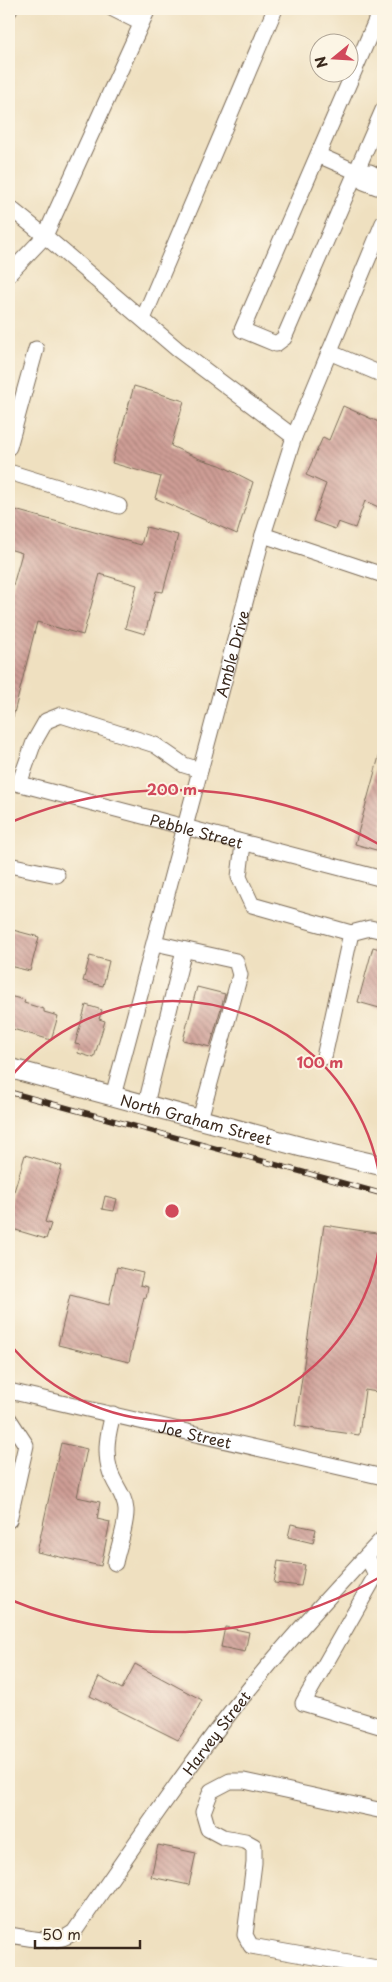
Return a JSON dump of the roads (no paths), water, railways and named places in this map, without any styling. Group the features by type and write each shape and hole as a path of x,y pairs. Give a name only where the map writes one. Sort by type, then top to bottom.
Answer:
{"main road":[{"name":"North Graham Street","path":"9,1068 302,1147 383,1166"}],"street":[{"path":"113,9 141,23"},
{"path":"9,274 44,236 148,9"},
{"path":"143,319 275,9"},
{"path":"382,9 242,330 276,344 284,338 358,172 383,110"},
{"path":"318,155 358,172 370,172 383,178"},
{"path":"358,172 364,182 377,187 383,184"},
{"path":"9,207 143,319 177,350 294,437"},
{"name":"Amble Drive","path":"113,1096 263,535 294,437 383,223"},
{"path":"9,448 36,349"},
{"path":"330,352 383,375"},
{"path":"9,472 119,506"},
{"path":"263,535 383,574"},
{"path":"14,783 46,721 60,715 154,745 184,765 200,770"},
{"name":"Pebble Street","path":"14,783 159,819 243,844 383,879"},
{"path":"243,844 239,877 252,905 351,933 370,928 383,931"},
{"path":"9,865 57,875"},
{"path":"324,1058 351,933"},
{"path":"155,943 236,961 240,974 200,1119"},
{"path":"146,1104 184,950"},
{"path":"9,1412 11,1391"},
{"name":"Joe Street","path":"11,1391 383,1477"},
{"path":"113,1414 106,1438 107,1455 110,1472 120,1489 126,1513 115,1563"},
{"path":"9,1419 26,1445 9,1520"},
{"name":"Harvey Street","path":"9,1935 50,1941 66,1938 74,1932 227,1717 383,1538"},
{"path":"367,1556 376,1575 303,1703 383,1727"},
{"path":"383,1811 230,1781 211,1791 202,1812 208,1829 223,1837 246,1841 254,1846 246,1935 251,1946 383,1969"}],"railway":[{"path":"9,1092 383,1194"}]}
